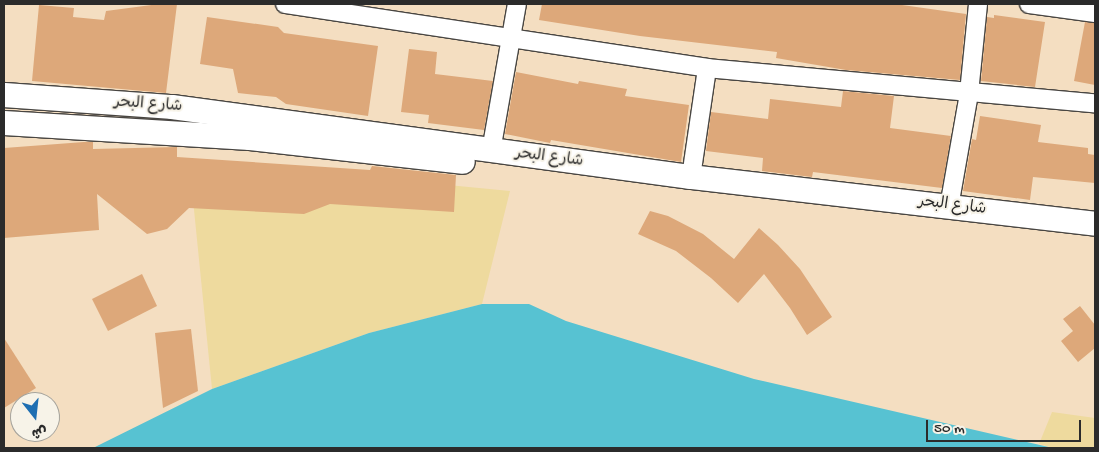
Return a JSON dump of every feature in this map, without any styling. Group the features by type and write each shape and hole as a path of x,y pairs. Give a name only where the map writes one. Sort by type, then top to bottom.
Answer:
{"main road":[{"name":"شارع البحر","path":"4,95 172,107 294,122 491,151 1095,224"},
{"name":"شارع البحر","path":"4,123 250,138 311,147 482,164 719,196 936,218 1095,238"}],"street":[{"path":"285,4 707,68 1095,103"},
{"path":"491,151 517,4"},
{"path":"949,207 969,93 978,4"},
{"path":"1030,4 1095,13"},
{"path":"691,176 707,68"}],"sand":[{"path":"189,160 510,191 482,304 369,333 212,389"},
{"path":"1052,412 1095,418 1095,448 1053,448 1039,444"}],"water":[{"path":"482,304 529,304 566,321 754,379 1053,448 93,448 212,389 369,333"}],"building":[{"path":"159,4 177,4 166,93 32,81 39,5 74,8 73,17 104,20 106,11"},
{"path":"542,4 895,4 966,14 960,80 846,70 776,58 777,52 640,36 539,20"},
{"path":"994,15 1045,22 1035,87 981,81 987,17 994,18"},
{"path":"207,17 278,27 284,33 378,46 368,116 286,104 276,97 238,93 233,69 200,64"},
{"path":"1085,22 1095,23 1095,85 1074,81"},
{"path":"409,49 437,52 435,74 493,81 484,130 428,123 429,115 401,112"},
{"path":"516,72 578,84 579,81 627,89 625,96 689,105 681,162 551,140 550,143 505,134"},
{"path":"843,91 894,96 890,128 951,136 942,188 813,172 812,177 762,171 763,158 706,151 711,112 768,119 770,99 841,107"},
{"path":"980,116 1041,125 1038,142 1088,148 1088,154 1095,155 1095,183 1033,177 1030,200 963,191 972,139 976,140"},
{"path":"93,142 93,149 177,147 177,157 370,170 372,166 456,175 454,212 330,204 304,214 189,208 167,229 147,234 97,194 99,230 4,238 4,148"},
{"path":"650,211 668,216 703,234 734,259 759,228 800,269 832,317 807,335 790,308 764,274 738,303 711,278 676,251 638,234"},
{"path":"142,274 157,306 108,331 92,299"},
{"path":"1080,306 1095,325 1095,348 1078,362 1061,341 1073,331 1063,319"},
{"path":"191,329 198,391 163,408 155,333"},
{"path":"4,338 36,388 30,392 10,392 10,404 4,408"}]}
